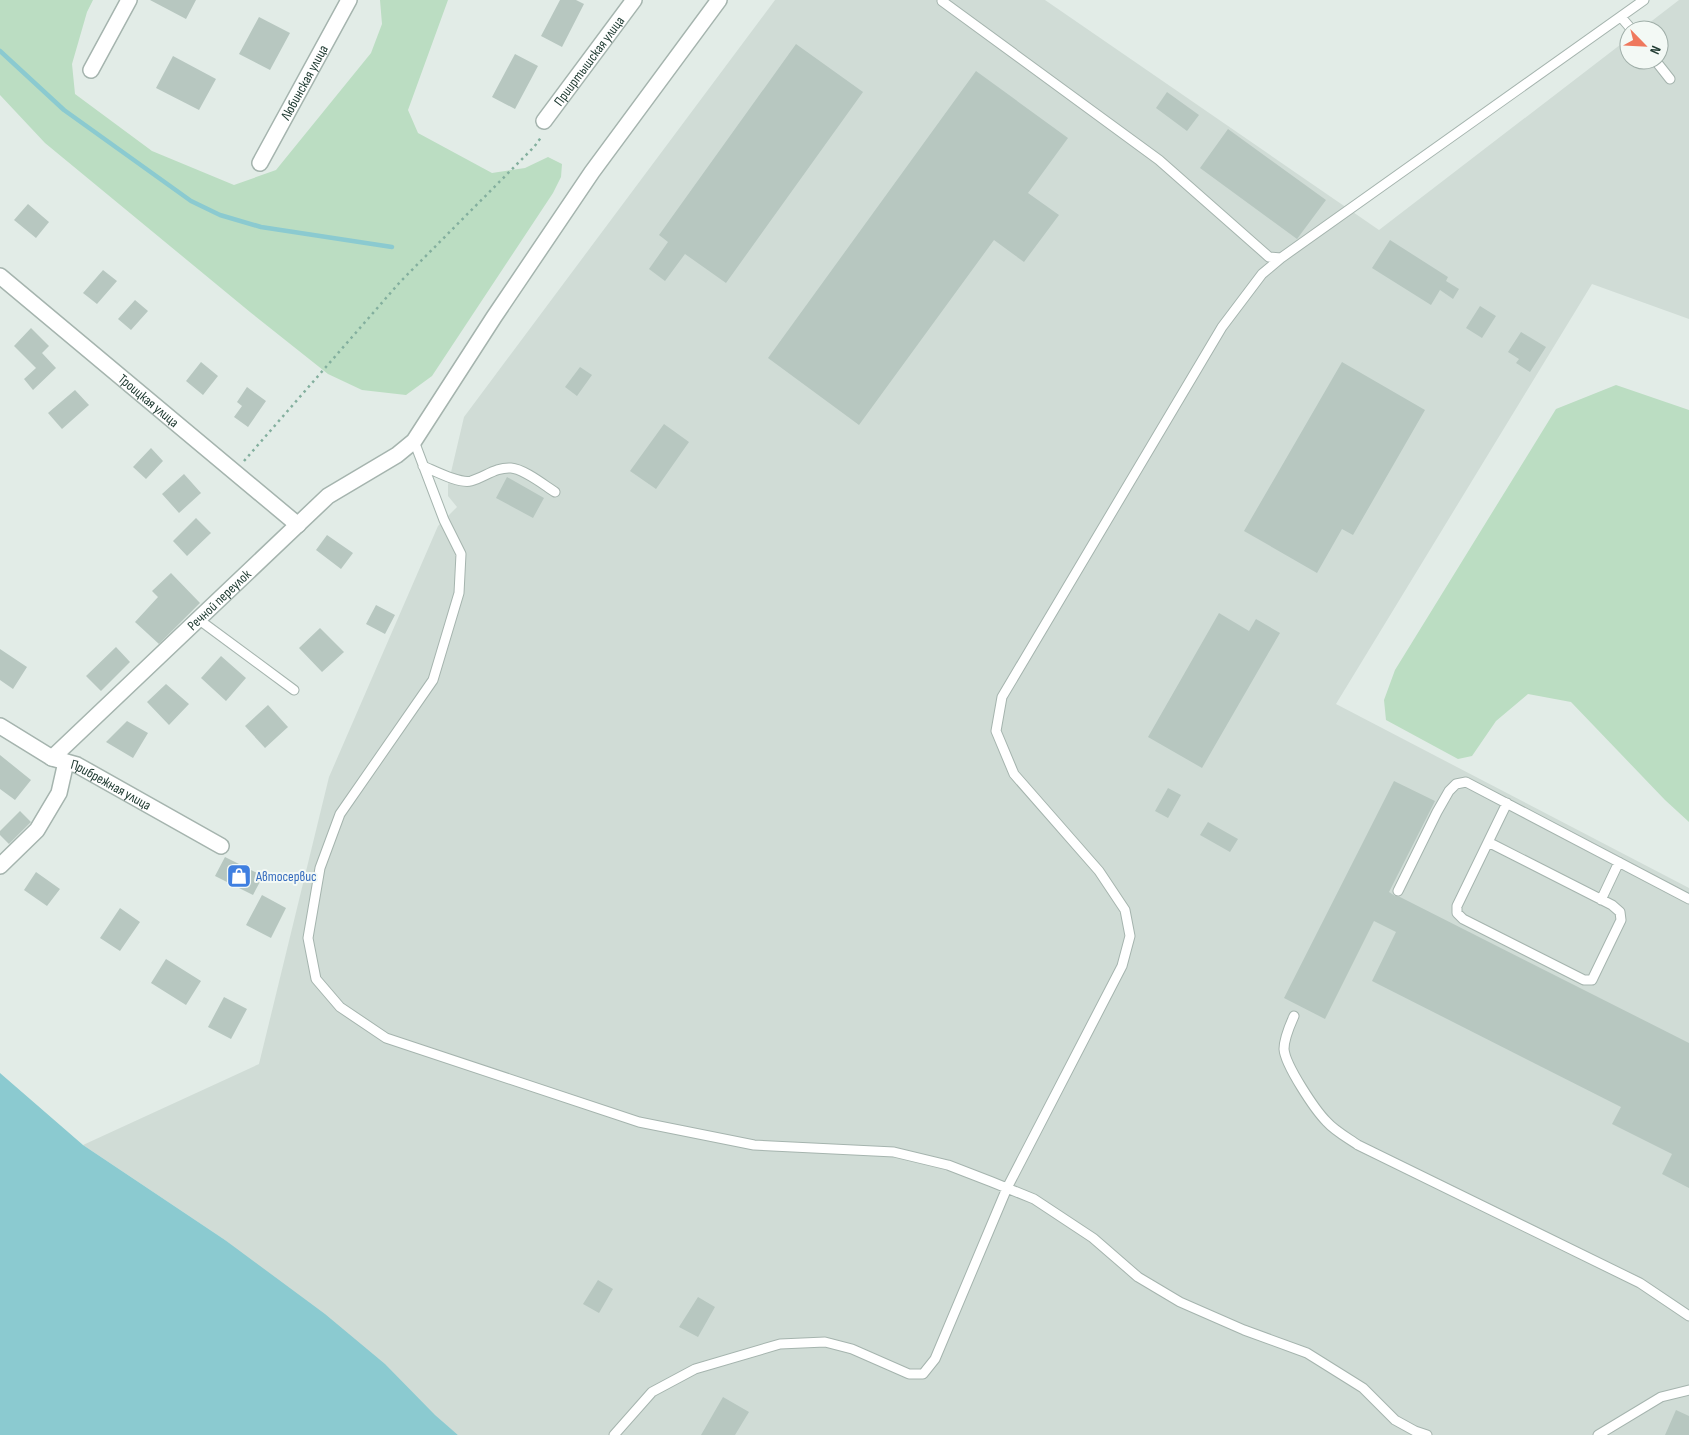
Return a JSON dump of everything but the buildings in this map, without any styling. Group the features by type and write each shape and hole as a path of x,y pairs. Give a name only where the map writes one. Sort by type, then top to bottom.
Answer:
{"street":[{"path":"91,70 129,0"},
{"name":"Любинская улица","path":"260,163 349,0"},
{"name":"Прииртышская улица","path":"544,120 634,0"},
{"name":"Речной переулок","path":"59,760 198,619 328,496 397,454 414,441 494,317 592,172 719,0"},
{"name":"Троицкая улица","path":"0,276 298,525"},
{"name":"Прибрежная улица","path":"0,726 59,760 77,764 221,846"},
{"path":"0,866 37,830 59,793 59,760"}],"lane":[{"path":"614,1435 652,1392 696,1369 780,1344 825,1342 852,1349 909,1374 923,1374 935,1359 1007,1188 1122,966 1130,936 1125,910 1099,871 1014,774 996,731 1002,697 1222,327 1262,274 1281,258 1644,0"},
{"path":"942,1 1159,160 1270,258 1281,258"},
{"path":"1663,70 1670,79"},
{"path":"414,441 444,520 461,554 459,593 433,680 340,814 320,868 308,938 316,980 340,1007 386,1038 639,1122 754,1145 894,1152 948,1165 1007,1188 1034,1199 1086,1233 1138,1277 1180,1302 1244,1330 1307,1353 1363,1388 1395,1420 1415,1432 1426,1435"},
{"path":"423,466 450,477 468,481 496,470 510,468 519,470 555,492"},
{"path":"198,619 294,690"},
{"path":"1398,891 1449,791 1456,784 1466,782 1689,898"},
{"path":"1488,842 1601,900 1620,912 1621,920 1592,980 1584,980 1462,919 1457,913 1457,906 1506,803"},
{"path":"1601,900 1619,862"},
{"path":"1294,1016 1284,1048 1288,1063 1327,1123 1358,1145 1640,1283 1689,1316"},
{"path":"1598,1435 1661,1397 1689,1390"}],"path":[{"path":"234,472 400,282 534,147 542,136 544,120"}],"shaded area":[{"path":"775,0 1045,0 1379,230 1619,46 1619,70 1669,70 1669,20 1653,20 1679,0 1689,0 1689,319 1592,284 1336,704 1689,888 1689,1435 458,1435 225,1240 83,1145 259,1064 329,777 438,526 457,507 448,496 448,485 464,417"}],"green space":[{"path":"0,0 93,0 87,12 72,64 75,94 152,151 234,185 276,170 371,53 382,24 380,0 448,0 408,110 418,133 492,173 525,168 548,157 562,164 561,177 553,193 432,376 406,395 362,390 328,374 250,312 45,143 0,95"},
{"path":"1616,385 1689,410 1689,822 1665,800 1571,702 1528,694 1496,721 1472,756 1458,759 1386,720 1384,700 1395,670 1556,409"}],"water":[{"path":"0,1073 83,1145 225,1240 325,1314 385,1364 435,1415 458,1435 0,1435"}],"waterway":[{"path":"0,51 64,110 191,201 220,215 261,227 392,247"}],"place":[{"name":"Автосервис","path":"239,876"}]}
